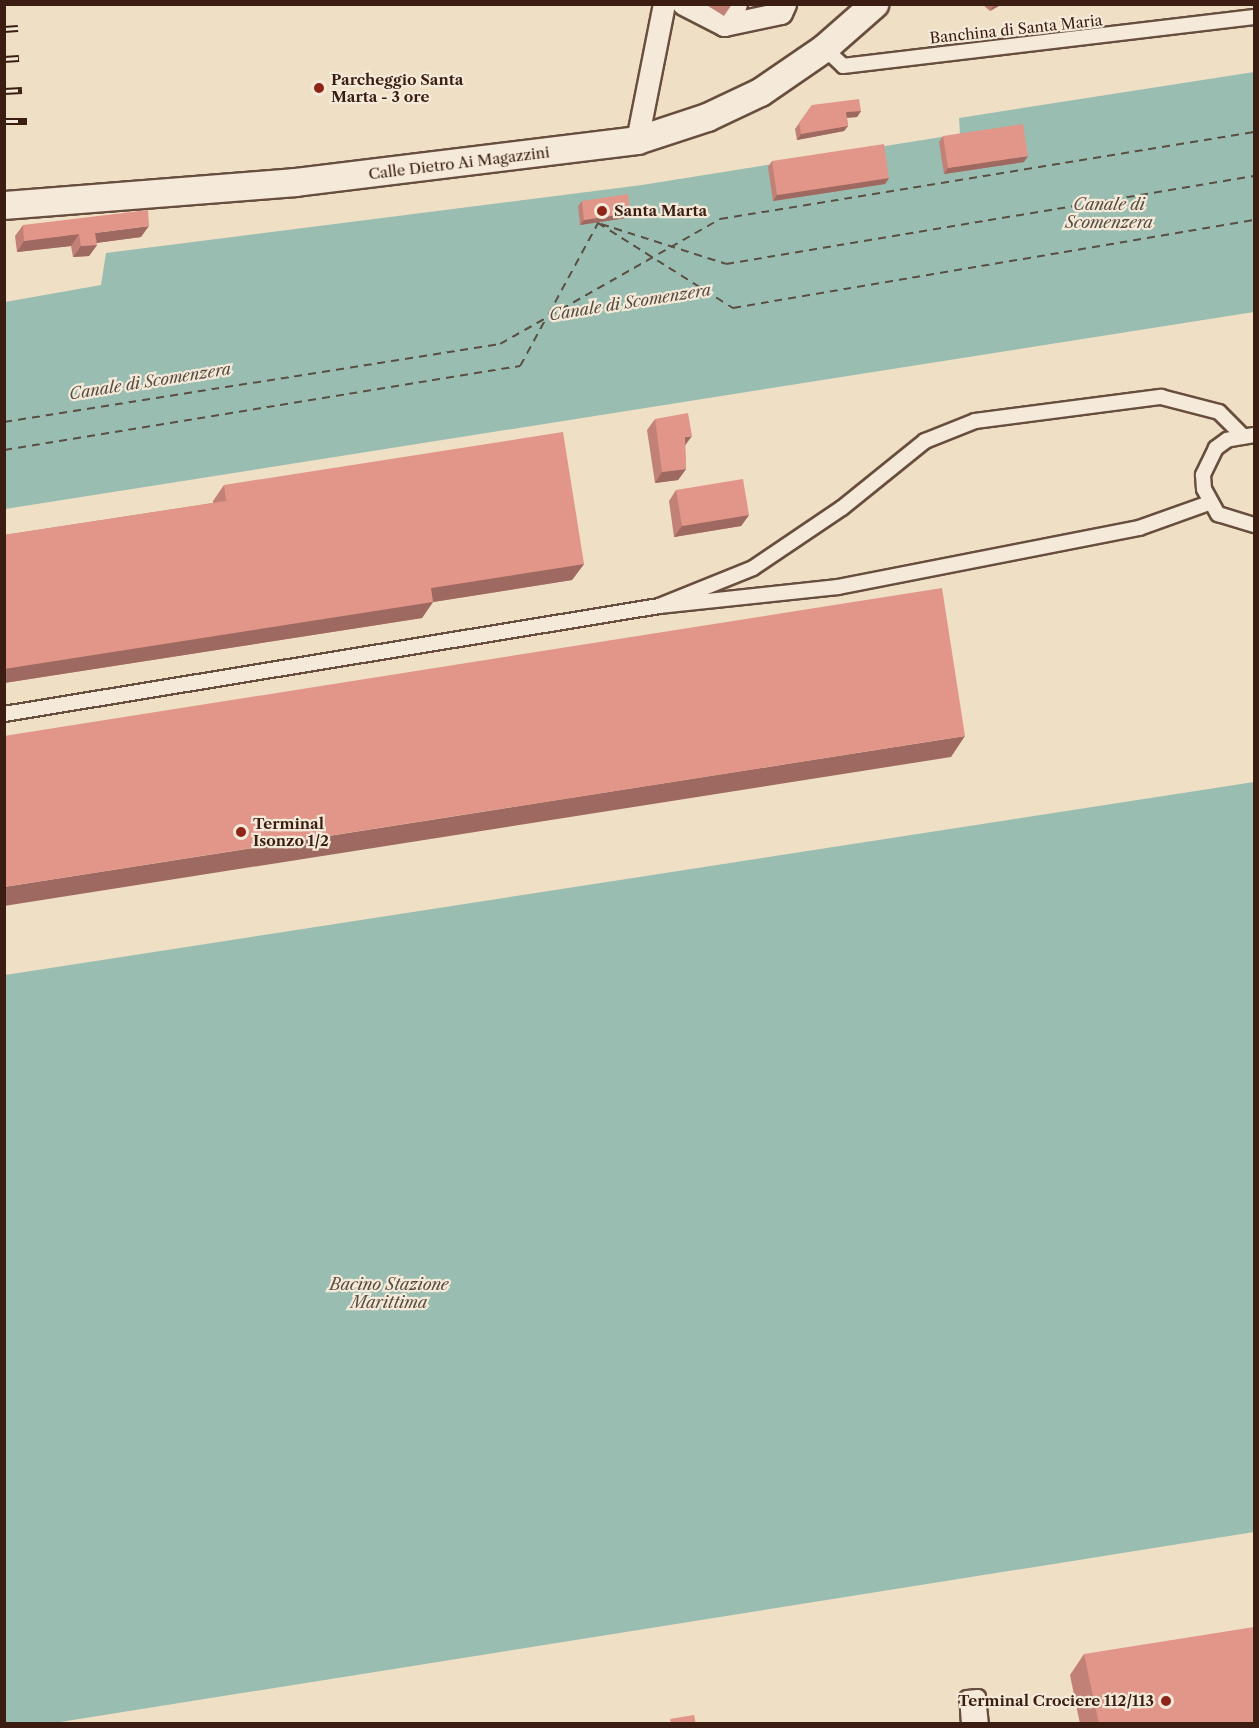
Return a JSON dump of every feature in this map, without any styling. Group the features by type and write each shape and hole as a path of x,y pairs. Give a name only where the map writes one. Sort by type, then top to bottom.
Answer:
{"street":[{"path":"637,140 664,4"},
{"path":"683,4 724,26 778,7"},
{"path":"724,26 736,4"},
{"name":"Calle Dietro Ai Magazzini","path":"4,205 295,182 637,140 736,104 824,48 874,4"}],"lane":[{"name":"Banchina di Santa Maria","path":"824,48 843,66 1254,17"},
{"path":"659,606 753,568 842,508 925,441 975,421 1161,397 1219,412 1248,435"},
{"path":"1248,435 1227,440 1208,460 1203,482 1209,503 1230,521 1254,525"},
{"path":"4,714 659,606 838,587 1139,528 1209,503"},
{"path":"969,1724 967,1698 978,1697 981,1724"}],"water":[{"name":"Canale di Scomenzera","path":"1254,72 1254,312 5,509 5,302 101,285 106,253 642,185 960,134 959,118"},
{"name":"Bacino Stazione Marittima","path":"1254,782 1254,1532 54,1723 5,1723 5,975"}],"building":[{"path":"859,99 861,111 846,112 848,126 801,134 799,123 812,105"},
{"path":"1023,124 1028,156 948,168 943,136"},
{"path":"884,144 889,178 777,195 772,161"},
{"name":"Santa Marta","path":"628,194 630,213 584,220 582,201"},
{"path":"148,210 149,226 95,233 97,245 81,246 79,234 24,241 23,225"},
{"path":"688,413 692,436 685,437 686,469 662,472 655,419"},
{"path":"563,432 584,564 431,588 433,602 4,669 4,535 226,501 224,485"},
{"path":"743,479 749,515 682,526 676,490"},
{"name":"Terminal Isonzo 1/2","path":"942,588 965,736 4,887 4,736"},
{"name":"Terminal Crociere 112/113","path":"1254,1627 1254,1724 1099,1724 1084,1654"},
{"path":"694,1715 696,1724 671,1724 670,1719"}],"ferry route":[{"path":"4,422 500,344 720,219 1254,132"},
{"path":"601,224 726,264 1254,176"},
{"path":"598,223 733,308 1254,220"},
{"path":"548,315 598,223"},
{"path":"4,450 520,366 545,320"}],"railway":[{"path":"4,29 18,28"},
{"path":"4,59 19,58"},
{"path":"4,91 22,90"},
{"path":"4,121 27,121"}],"place":[{"name":"Parcheggio Santa Marta - 3 ore","path":"319,88"},
{"name":"Santa Marta","path":"602,211"},
{"name":"Terminal Isonzo 1/2","path":"241,832"},
{"name":"Terminal Crociere 112/113","path":"1166,1701"}]}
